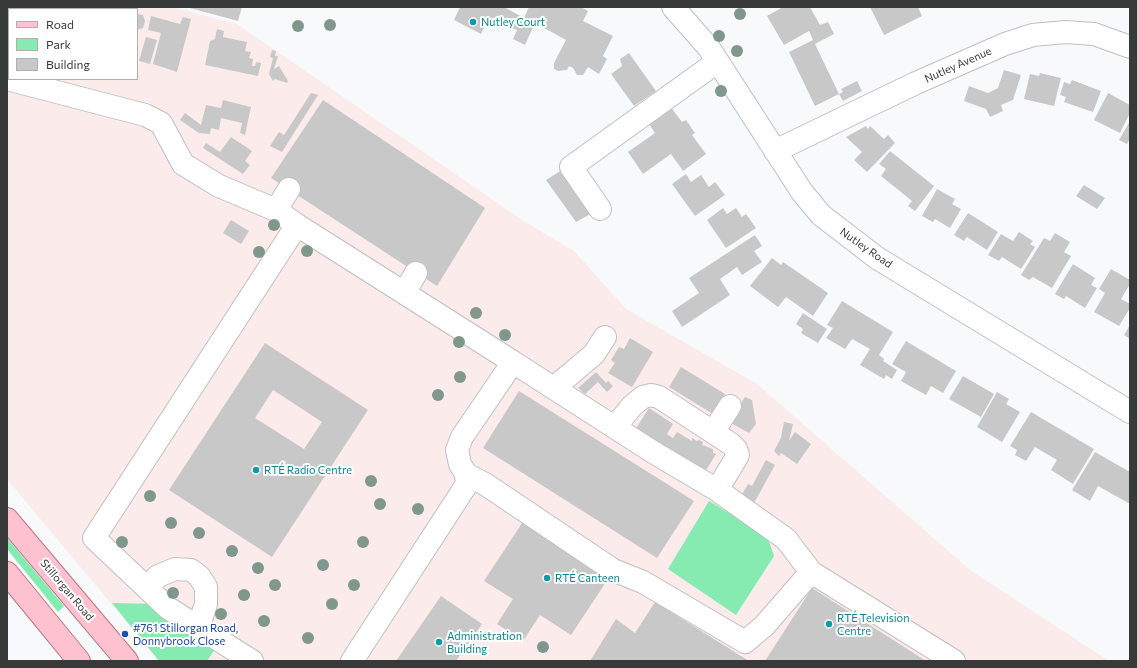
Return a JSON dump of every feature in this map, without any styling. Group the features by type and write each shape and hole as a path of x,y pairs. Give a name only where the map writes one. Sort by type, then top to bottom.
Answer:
{"main road":[{"name":"Stillorgan Road","path":"7,519 128,661"},
{"path":"7,573 79,661"}],"street":[{"name":"Nutley Road","path":"673,7 709,48 750,109 784,146 802,192 821,215 859,246 1130,412"},
{"name":"Nutley Avenue","path":"784,146 916,83 1004,44 1033,35 1065,32 1094,34 1130,47"},
{"path":"600,209 571,167 717,62"},
{"path":"11,80 145,114 161,123 183,164 219,186 276,210 615,427 717,490 786,539 812,572 954,661"},
{"path":"276,210 289,190"},
{"path":"252,661 168,608 94,538 298,225"},
{"path":"404,293 416,273"},
{"path":"556,389 594,354 605,337"},
{"path":"352,661 467,484 466,474 460,464 457,450 462,437 513,362"},
{"path":"615,427 632,406 643,397 651,395 659,397 731,444 738,455 717,490"},
{"path":"713,432 730,406"},
{"path":"466,474 485,484 612,570 644,582 745,642 764,626 812,572"},
{"path":"146,588 158,576 175,569 191,570 199,576 206,587 206,604 201,619 195,624"}],"shaded area":[{"path":"7,7 172,7 237,24 525,222 574,251 626,309 757,384 970,570 1109,661 159,661 7,479"}],"green space":[{"path":"709,501 767,536 774,556 736,615 668,569"},
{"path":"7,538 64,606 58,612 7,549"},
{"path":"112,603 161,604 217,646 207,661 159,661"}],"building":[{"path":"186,7 242,7 238,21"},
{"path":"460,7 504,7 524,18 529,7 581,7 588,11 583,21 613,36 603,56 607,59 599,74 588,67 583,75 577,75 573,68 569,66 567,70 558,71 554,69 554,63 566,40 535,23 525,45 513,39 517,30 489,18 481,34 454,20"},
{"path":"783,7 810,7 820,25 828,22 834,34 815,44 839,94 815,106 789,52 813,40 809,31 784,45 767,16"},
{"path":"870,7 918,7 922,16 884,35"},
{"path":"138,14 143,15 145,21 143,28 138,30"},
{"path":"151,16 180,24 183,17 191,19 177,72 153,64 161,33 148,30"},
{"path":"217,29 224,31 223,37 247,42 245,51 251,52 249,58 253,59 252,66 255,66 256,62 261,63 258,76 205,65 210,41 215,39"},
{"path":"146,37 157,40 150,64 139,61"},
{"path":"272,50 276,51 275,56 278,56 274,69 279,66 288,81 287,83 275,79 273,81 269,74 273,58 270,57"},
{"path":"629,53 656,91 634,106 611,74 622,66 620,59"},
{"path":"1004,70 1021,75 1013,100 1001,105 1003,111 990,117 986,109 964,101 969,86 988,93 998,88"},
{"path":"1040,73 1061,78 1054,106 1024,99 1030,74 1039,76"},
{"path":"1072,80 1101,91 1093,112 1064,102 1066,97 1060,95 1064,82 1070,84"},
{"path":"857,81 862,91 843,101 839,94 843,92 841,89"},
{"path":"311,93 318,95 282,152 270,146 279,132 284,135"},
{"path":"1108,93 1130,105 1130,113 1120,133 1094,120"},
{"path":"223,100 251,107 245,135 240,133 242,123 221,118 219,130 211,128 210,134 199,133 180,120 185,113 201,125 206,105 221,108"},
{"path":"323,100 485,208 437,286 271,178"},
{"path":"667,102 682,122 686,120 695,133 692,135 706,154 683,171 671,154 643,174 628,152 655,133 645,118"},
{"path":"1130,121 1130,139 1127,144 1119,140"},
{"path":"866,126 868,129 870,126 884,139 888,135 895,143 867,172 854,160 862,152 846,137"},
{"path":"231,137 252,151 245,161 250,165 243,174 203,148 206,143 220,152"},
{"path":"890,151 934,186 915,211 908,206 912,201 881,176 886,169 879,164"},
{"path":"565,168 596,211 576,222 546,180"},
{"path":"686,174 691,182 701,175 709,187 715,182 725,195 695,216 672,184"},
{"path":"1084,185 1105,198 1097,209 1076,196"},
{"path":"937,189 955,199 952,204 961,209 950,228 935,219 933,222 922,216"},
{"path":"723,208 727,214 736,208 742,217 746,214 756,228 726,248 707,220"},
{"path":"968,213 998,232 987,250 967,237 964,241 954,235"},
{"path":"231,220 249,231 241,244 223,233"},
{"path":"1019,232 1033,241 1030,244 1035,247 1021,269 1002,257 999,261 988,255 1001,234 1013,241"},
{"path":"1055,233 1070,242 1064,252 1071,256 1052,288 1033,277 1029,280 1021,275 1044,238 1050,241"},
{"path":"755,235 762,246 754,251 762,262 742,275 737,267 720,279 730,295 682,327 672,311 699,293 689,278"},
{"path":"772,258 781,265 783,262 828,293 813,316 786,297 778,307 750,286"},
{"path":"1073,264 1095,278 1091,285 1097,288 1085,308 1066,296 1064,299 1055,294"},
{"path":"1111,269 1130,280 1130,284 1121,299 1130,304 1130,308 1119,326 1094,312 1105,293 1099,289"},
{"path":"842,301 893,332 879,355 884,359 883,361 897,370 892,379 886,375 884,379 860,365 870,349 852,339 845,349 826,338 833,328 827,325"},
{"path":"803,313 827,329 818,343 801,333 803,329 796,324"},
{"path":"1130,325 1130,339 1124,335"},
{"path":"630,338 653,352 632,387 608,373 615,363 611,360 619,347 624,349"},
{"path":"906,341 956,371 943,393 931,386 926,395 901,381 906,372 892,364"},
{"name":"RTÉ Radio Centre","path":"265,343 368,410 272,557 169,490","holes":["273,390 322,422 304,449 255,418"]},
{"path":"681,367 725,394 713,414 669,387"},
{"path":"596,372 606,383 608,381 613,386 607,392 598,382 585,394 578,388"},
{"path":"963,376 994,394 981,417 949,399"},
{"path":"519,391 694,501 657,558 483,448"},
{"path":"997,392 1009,399 1006,404 1020,412 1002,442 977,427"},
{"path":"745,397 752,400 756,424 749,433 729,422"},
{"path":"649,408 673,424 667,434 673,438 677,432 692,441 692,438 697,441 699,440 703,442 702,445 713,449 713,453 716,454 703,475 635,430"},
{"path":"1031,412 1094,449 1073,484 1051,470 1057,460 1035,447 1026,461 1015,455 1017,450 1010,446"},
{"path":"784,422 793,424 789,441 795,432 811,444 797,464 781,453 779,456 774,451 781,438"},
{"path":"1095,452 1130,472 1130,504 1098,486 1090,501 1072,490"},
{"path":"766,460 775,465 754,503 741,496 748,484 752,486"},
{"name":"RTÉ Canteen","path":"524,520 610,576 571,635 540,615 523,641 497,624 513,599 484,581"},
{"name":"RTÉ Television Centre","path":"812,588 926,661 765,661"},
{"name":"Administration Building","path":"441,596 482,624 456,661 396,661"},
{"path":"655,602 749,661 590,661 616,619 635,633"}],"place":[{"name":"Nutley Court","path":"473,22"},
{"name":"RTÉ Radio Centre","path":"256,470"},
{"name":"RTÉ Canteen","path":"547,578"},
{"name":"RTÉ Television Centre","path":"829,624"},
{"name":"#761 Stillorgan Road, Donnybrook Close","path":"125,634"},
{"name":"Administration Building","path":"439,642"}]}
